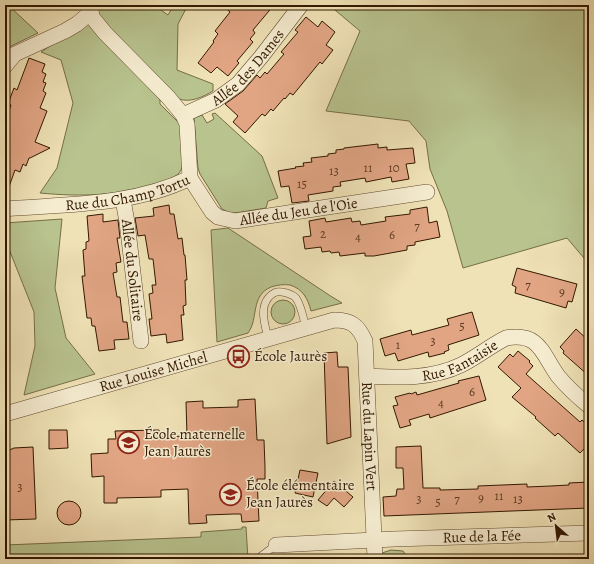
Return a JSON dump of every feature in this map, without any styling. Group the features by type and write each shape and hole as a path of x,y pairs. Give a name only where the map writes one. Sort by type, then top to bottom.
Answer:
{"street":[{"name":"Allée des Dames","path":"183,115 216,100 238,84 301,5"},
{"name":"Rue du Champ Tortu","path":"5,209 123,200 176,185 190,178 187,124 183,115 168,97 105,33 92,16 90,8"},
{"name":"Rue du Champ Tortu","path":"5,66 15,54 77,24 90,8"},
{"name":"Allée du Jeu de l'Oie","path":"190,178 212,212 218,217 235,220 427,192"},
{"name":"Allée du Solitaire","path":"123,200 141,341"},
{"name":"Rue Louise Michel","path":"5,414 334,320 348,321"},
{"name":"Rue du Lapin Vert","path":"348,321 361,331 365,341 368,376 375,559"},
{"name":"Rue Fantaisie","path":"368,376 412,377 444,371 459,366 506,338 515,336 533,341 543,351 558,376 589,406"},
{"name":"Rue de la Fée","path":"276,545 394,539 589,533"}],"lane":[{"path":"268,338 263,318 264,306 272,293 278,291 289,293 295,297 306,328"},
{"path":"257,559 276,545"}],"green space":[{"path":"5,5 8,5 38,33 9,47 5,51"},
{"path":"96,5 154,5 168,15 174,5 188,5 178,24 177,70 213,84 213,91 192,100 179,99 110,30 99,14"},
{"path":"329,5 589,5 589,264 567,238 463,268 447,211 430,169 426,141 409,121 326,111 360,31"},
{"path":"86,22 156,93 160,100 160,104 179,123 181,128 183,161 181,170 175,177 146,187 116,193 71,195 40,193 57,168 73,103 61,60 41,52"},
{"path":"215,113 262,156 278,198 268,201 266,208 235,213 230,213 222,209 200,174 198,168 194,118 202,115 207,123 214,119 212,114"},
{"path":"62,219 55,288 66,338 95,374 24,395 35,346 34,312 5,239 5,223"},
{"path":"228,228 342,303 311,311 302,292 295,287 290,285 280,285 271,287 264,291 257,302 253,321 248,333 217,342 211,230"},
{"path":"283,300 288,301 294,307 294,317 288,323 283,324 278,323 272,317 271,312 272,307 278,301"},
{"path":"242,527 246,527 248,559 5,559 5,545 201,537 201,532 242,529"},
{"path":"391,550 403,551 408,558 380,559 382,553"}],"building":[{"path":"222,5 274,5 253,30 255,33 250,39 253,42 237,61 239,63 228,76 217,67 211,73 198,63 214,42 213,41 218,34 215,31 230,12"},
{"path":"306,17 318,27 322,21 335,32 326,45 333,50 322,64 320,62 293,95 290,93 273,111 271,109 265,116 262,114 245,133 233,122 238,116 225,104 243,91 257,75 260,78 265,72 267,74 284,54 281,52 298,32 295,30"},
{"path":"29,58 45,64 42,72 46,74 43,82 46,83 43,91 46,93 40,108 47,111 35,142 50,148 29,158 26,166 23,164 20,172 15,170 5,195 5,121 11,105 8,104 14,88 17,90"},
{"path":"378,144 378,148 387,147 387,150 413,148 415,163 406,164 409,179 392,182 391,177 366,182 365,178 340,182 341,186 333,187 333,191 308,195 309,201 292,203 289,186 281,187 278,171 304,166 303,163 312,162 311,158 328,156 328,154 336,153 336,150"},
{"path":"169,205 170,214 174,214 178,239 182,238 187,280 185,280 186,305 183,306 184,315 181,315 183,340 167,343 166,334 151,336 149,319 152,319 149,294 153,293 152,285 156,285 153,259 149,259 145,235 138,236 135,218 154,216 153,208"},
{"path":"427,207 429,223 437,221 440,237 415,242 415,245 407,246 407,250 374,256 365,256 365,253 340,256 339,252 322,252 321,247 305,249 303,237 311,236 309,221 325,218 326,222 351,218 352,222 360,221 361,225 386,221 385,217 410,214 410,210"},
{"path":"103,214 103,222 118,220 120,238 117,238 121,262 116,263 117,272 113,273 117,297 120,297 123,322 127,322 129,339 114,340 115,349 99,351 95,326 92,326 91,318 87,318 82,276 85,276 83,250 86,249 86,242 89,241 87,216"},
{"path":"517,268 577,284 572,302 568,301 566,308 515,293 516,287 512,285"},
{"path":"472,312 479,335 448,345 449,350 444,352 445,353 429,357 428,352 398,361 395,353 385,356 380,339 411,330 412,335 449,325 447,319"},
{"path":"576,329 589,341 589,376 563,353 564,351 560,347"},
{"path":"518,351 530,361 529,362 533,366 526,374 580,422 582,420 589,426 589,444 580,453 558,433 555,436 535,418 536,417 512,397 521,388 498,367 510,354 513,357"},
{"path":"337,352 338,367 348,367 351,437 327,444 324,353"},
{"path":"479,376 486,400 430,418 429,414 409,420 411,425 400,428 393,406 398,405 395,397 416,392 417,395 459,383 458,381"},
{"path":"255,399 257,440 264,440 265,467 265,479 257,479 259,521 242,522 241,514 206,515 207,523 189,524 188,489 161,490 161,497 117,498 117,503 104,503 104,476 92,477 91,454 108,453 108,439 116,439 115,431 159,430 159,437 187,436 186,402 203,401 203,408 238,407 238,400"},
{"path":"49,430 67,430 68,448 49,449"},
{"path":"421,446 423,488 440,488 440,490 478,489 478,486 527,484 527,487 569,485 569,483 589,482 589,508 384,516 383,497 396,496 397,489 404,489 403,468 396,468 396,447"},
{"path":"33,447 36,519 5,520 5,452 14,448"},
{"path":"300,470 318,473 313,497 295,493"},
{"path":"334,481 353,497 344,507 334,498 327,506 318,500"},
{"path":"69,501 77,505 81,513 77,521 69,525 61,521 57,513 61,505"}],"place":[{"name":"École Jaurès","path":"239,356"},
{"name":"École maternelle Jean Jaurès","path":"128,443"},
{"name":"École élémentaire Jean Jaurès","path":"231,494"}]}
